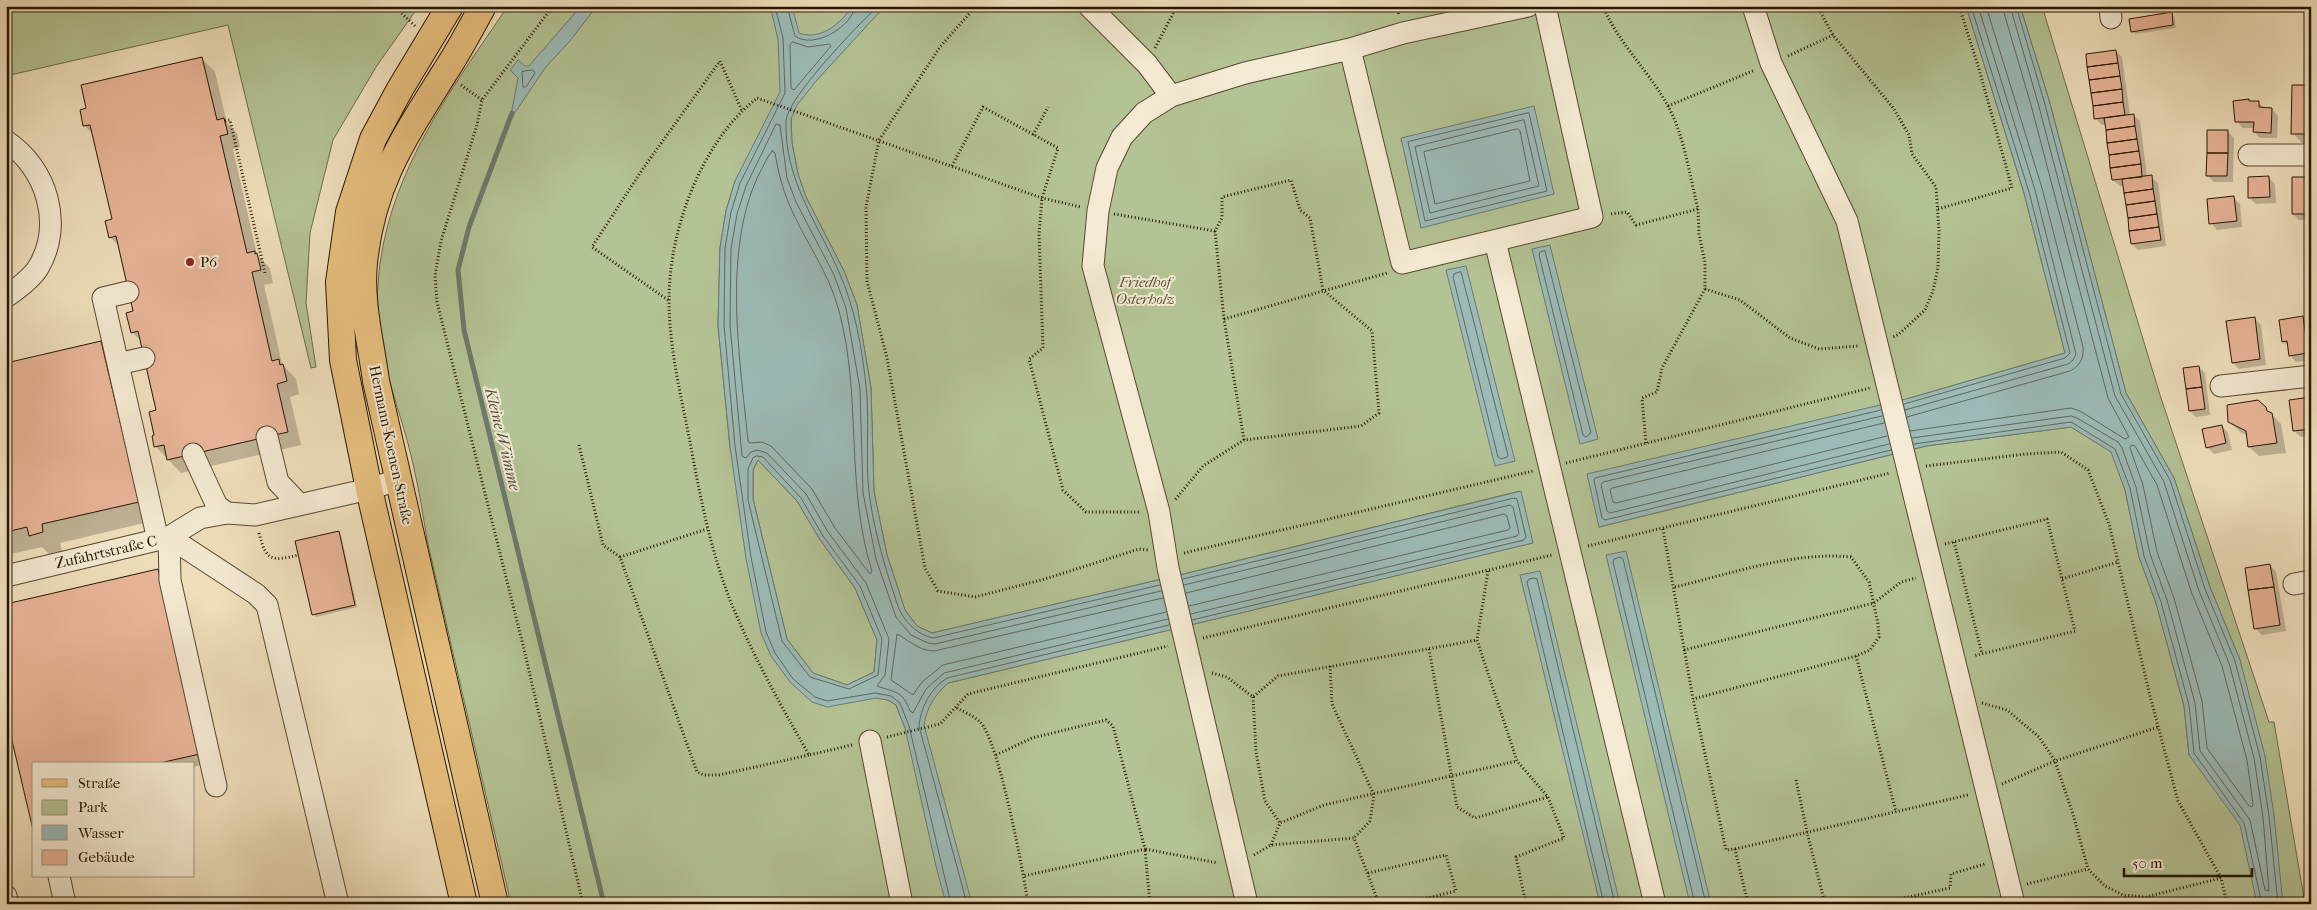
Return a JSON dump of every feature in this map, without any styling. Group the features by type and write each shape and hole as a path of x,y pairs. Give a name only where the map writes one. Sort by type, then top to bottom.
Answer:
{"main road":[{"name":"Hermann-Koenen-Straße","path":"450,6 400,89 373,139 349,212 342,248 339,282 343,360 369,489 464,904"},
{"name":"Hermann-Koenen-Straße","path":"483,6 397,149 384,178 368,235 364,264 364,293 376,381 495,904"}],"street":[{"path":"1088,6 1147,64 1171,96"},
{"path":"1247,904 1166,560 1159,512 1094,266 1098,211 1107,168 1122,137 1144,113 1171,96 1245,73 1350,49 1403,33 1528,6"},
{"path":"1350,49 1402,263 1592,217 1545,6"},
{"path":"1753,6 1771,63 1847,221 2012,896"},
{"path":"6,141 29,163 47,190 50,215 48,245 37,269 6,297"},
{"path":"2249,155 2311,155"},
{"path":"1495,241 1551,466 1655,904"},
{"path":"128,292 103,298 163,539 170,580 216,786"},
{"path":"118,364 144,358"},
{"path":"2221,386 2311,376"},
{"path":"267,437 278,482 300,504"},
{"path":"193,454 217,506 227,512"},
{"name":"Zufahrtstraße C","path":"6,576 163,539 200,518 227,512 255,515 369,489 398,480"},
{"path":"163,539 256,594 267,606 338,904"},
{"path":"870,741 902,904"},
{"path":"59,878 65,904"},
{"path":"6,896 8,904"}],"path":[{"path":"553,6 482,100 478,125 442,241 434,276 437,302 523,645 583,904"},
{"path":"976,6 940,47 879,140 866,207 867,281 887,358 925,568 938,591 975,597 1045,579 1139,549 1166,560 1188,553 1646,443 1889,387"},
{"path":"1147,64 1177,6"},
{"path":"1603,6 1610,23 1668,106 1684,150 1698,209 1699,234 1705,263 1705,289 1662,368 1657,392 1642,398 1646,443"},
{"path":"1705,289 1740,300 1790,338 1818,349 1878,343 1899,334 1925,310 1933,291 1938,267 1936,187 1912,154 1909,135 1894,109 1833,35 1817,6"},
{"path":"1938,209 2012,188 1979,68 1959,6"},
{"path":"1668,106 1833,35"},
{"path":"669,300 592,247 642,170 720,61 742,111"},
{"path":"809,755 757,660 730,599 706,529 672,339 669,300 678,230 692,187 708,157 742,111 757,98 1042,198 1098,211 1215,231"},
{"path":"952,166 983,107 1058,148 1042,198 1038,234 1043,348 1029,359 1063,490 1086,512 1159,512 1175,500 1203,466 1244,440 1361,426 1379,413 1372,331 1323,290 1310,218 1300,210 1291,180 1222,197 1222,218 1215,231 1224,319 1244,440"},
{"path":"1034,135 1048,107"},
{"path":"225,122 230,120 265,273"},
{"path":"1592,217 1627,212 1636,225 1698,209"},
{"path":"1224,319 1390,272 1402,263"},
{"path":"579,445 603,545 620,557 698,772 704,775 719,775 940,724 957,708 968,694 1184,639 1488,571 1662,529 1907,464 2061,452 2088,470 2109,524 2178,801 2222,878 2227,904"},
{"path":"255,515 263,548 268,556 276,560 299,555"},
{"path":"1926,548 2047,518 2075,631 1955,660"},
{"path":"620,557 706,529"},
{"path":"1662,529 1693,699 1726,850 1836,824"},
{"path":"1954,542 1982,654"},
{"path":"1674,587 1783,562 1828,555 1851,557 1869,582 1874,603 1879,637 1870,650 1856,656 1693,699"},
{"path":"2062,579 2118,562"},
{"path":"1488,571 1477,640 1517,762 1548,797 1564,838 1516,857 1526,904"},
{"path":"1684,650 1874,603 1901,582 1933,572"},
{"path":"1253,698 1278,676 1477,640"},
{"path":"1429,649 1457,807 1475,818 1548,797"},
{"path":"1856,656 1896,812"},
{"path":"1330,666 1332,704 1374,795 1370,821 1354,838"},
{"path":"1192,674 1211,672 1227,677 1253,698 1256,752 1265,801 1280,823"},
{"path":"1965,698 2008,710 2039,737 2055,761 2073,814 2088,869 2105,886 2123,895 2146,897 2222,878"},
{"path":"957,708 981,722 996,756 1024,876 1028,904"},
{"path":"996,756 1032,738 1106,720 1113,726 1145,849 1024,876"},
{"path":"1271,845 1280,823 1324,805 1374,795 1450,775 1517,762"},
{"path":"1796,780 1806,832 1825,904"},
{"path":"1735,849 1748,904"},
{"path":"1368,872 1446,855 1456,891 1403,904"},
{"path":"1877,904 1950,888 1951,874 2003,859"},
{"path":"2012,896 2088,869"}],"green space":[{"path":"6,6 419,6 376,67 333,140 310,233 306,303 316,367 311,368 228,25 6,76"},
{"name":"Friedhof Osterholz","path":"508,6 1966,6 2024,193 2065,353 1910,398 1599,527 1926,446 2071,427 2112,452 2125,490 2139,557 2156,603 2184,706 2189,755 2240,660 2210,587 2174,478 2126,393 2049,100 2020,6 2042,6 2160,395 2269,722 2274,722 2305,904 511,904 427,540 413,465 388,374 380,327 378,301 378,284 383,245 393,207 407,171 443,103","holes":["791,119 792,143 798,174 806,197 844,271 857,305 871,388 874,492 887,555 905,610 917,626 932,633 1188,573 1520,491 1532,543 948,683 935,695 926,712 905,728 896,705 888,700 790,682 730,447 718,325 720,248 726,211 735,181"]},
{"path":"758,460 797,501 819,538 855,588 877,640 874,672 847,685 813,673 787,639 753,499 753,470"}],"water":[{"path":"581,6 597,6 569,42 545,68 510,120 518,78 510,70 518,60 525,66 529,66"},
{"path":"770,6 792,6 799,33 815,35 836,25 852,6 885,6 817,80 797,105 791,119 792,143 798,174 806,197 844,271 857,305 871,388 874,492 887,555 905,610 917,626 932,633 1188,573 1521,491 1533,543 948,683 932,702 924,725 972,904 946,904 905,728 896,705 888,700 876,698 827,707 812,702 790,682 771,656 761,633 746,558 730,447 718,325 720,248 726,211 735,181 780,92 778,39","holes":["758,460 797,501 819,538 855,588 877,640 874,672 847,685 813,673 787,639 753,499 753,470"]},
{"path":"1966,6 2020,6 2049,100 2126,393 2174,478 2210,587 2240,660 2265,756 2274,815 2283,904 2257,904 2240,825 2189,755 2184,706 2156,603 2139,557 2125,490 2111,452 2071,427 1926,446 1599,527 1587,474 1910,398 2065,353 2024,193"},
{"path":"1534,106 1554,194 1421,228 1401,138"},
{"path":"1550,245 1598,439 1580,444 1532,249"},
{"path":"1466,266 1515,461 1495,466 1446,270"},
{"path":"1626,551 1711,904 1690,904 1606,555"},
{"path":"1540,571 1620,904 1600,904 1520,575"}],"building":[{"path":"2172,12 2173,25 2131,32 2129,19"},
{"path":"2116,50 2118,63 2087,67 2086,54"},
{"name":"P6","path":"202,57 217,120 224,118 228,134 220,136 247,253 255,251 255,254 257,253 261,270 252,272 272,361 279,359 280,365 283,364 287,381 277,384 288,432 167,460 164,445 154,447 152,436 154,435 149,412 156,410 138,331 131,333 126,313 133,311 116,236 109,238 105,221 112,219 90,125 83,126 80,110 86,108 81,85"},
{"path":"2118,63 2120,76 2089,80 2087,67"},
{"path":"2120,76 2122,89 2091,93 2089,80"},
{"path":"2292,85 2311,85 2311,134 2291,134"},
{"path":"2122,89 2123,102 2093,106 2091,93"},
{"path":"2249,99 2249,101 2259,101 2259,107 2272,108 2271,133 2253,132 2254,122 2235,122 2233,101"},
{"path":"2123,102 2125,115 2094,119 2093,106"},
{"path":"2134,114 2135,126 2106,130 2104,118"},
{"path":"2135,126 2137,139 2107,143 2106,130"},
{"path":"2207,130 2228,130 2228,153 2207,153"},
{"path":"2137,139 2139,151 2109,155 2107,143"},
{"path":"2139,151 2141,164 2110,168 2109,155"},
{"path":"2207,153 2228,153 2227,176 2206,176"},
{"path":"2141,164 2142,177 2112,180 2110,168"},
{"path":"2152,175 2153,189 2124,193 2122,179"},
{"path":"2269,176 2270,197 2248,198 2248,177"},
{"path":"2292,177 2311,177 2311,214 2292,214"},
{"path":"2153,189 2155,201 2126,205 2124,193"},
{"path":"2234,196 2237,221 2209,224 2207,199"},
{"path":"2155,201 2157,214 2128,218 2126,205"},
{"path":"2157,214 2159,227 2129,231 2128,218"},
{"path":"2159,227 2161,240 2131,244 2129,231"},
{"path":"2303,316 2308,353 2289,356 2287,341 2282,342 2279,320"},
{"path":"2255,317 2260,359 2232,363 2226,321"},
{"path":"101,341 139,502 42,524 43,532 29,536 27,527 6,532 6,363"},
{"path":"2199,366 2202,387 2186,389 2183,368"},
{"path":"2202,387 2205,409 2189,411 2186,389"},
{"path":"2311,397 2311,429 2293,431 2289,400"},
{"path":"2258,400 2266,407 2267,411 2272,413 2277,443 2248,447 2246,431 2228,422 2227,405"},
{"path":"2222,425 2226,443 2206,448 2202,429"},
{"path":"2306,527 2311,527 2311,557"},
{"path":"339,531 355,605 312,615 295,541"},
{"path":"2270,564 2274,587 2248,590 2245,568"},
{"path":"158,569 200,754 164,762 32,762 32,826 6,715 6,604"},
{"path":"2274,587 2280,625 2254,629 2248,590"}],"waterway":[{"name":"Kleine Wümme","path":"512,113 469,227 458,270 464,330 604,904"}],"place":[{"name":"P6","path":"190,262"}]}
